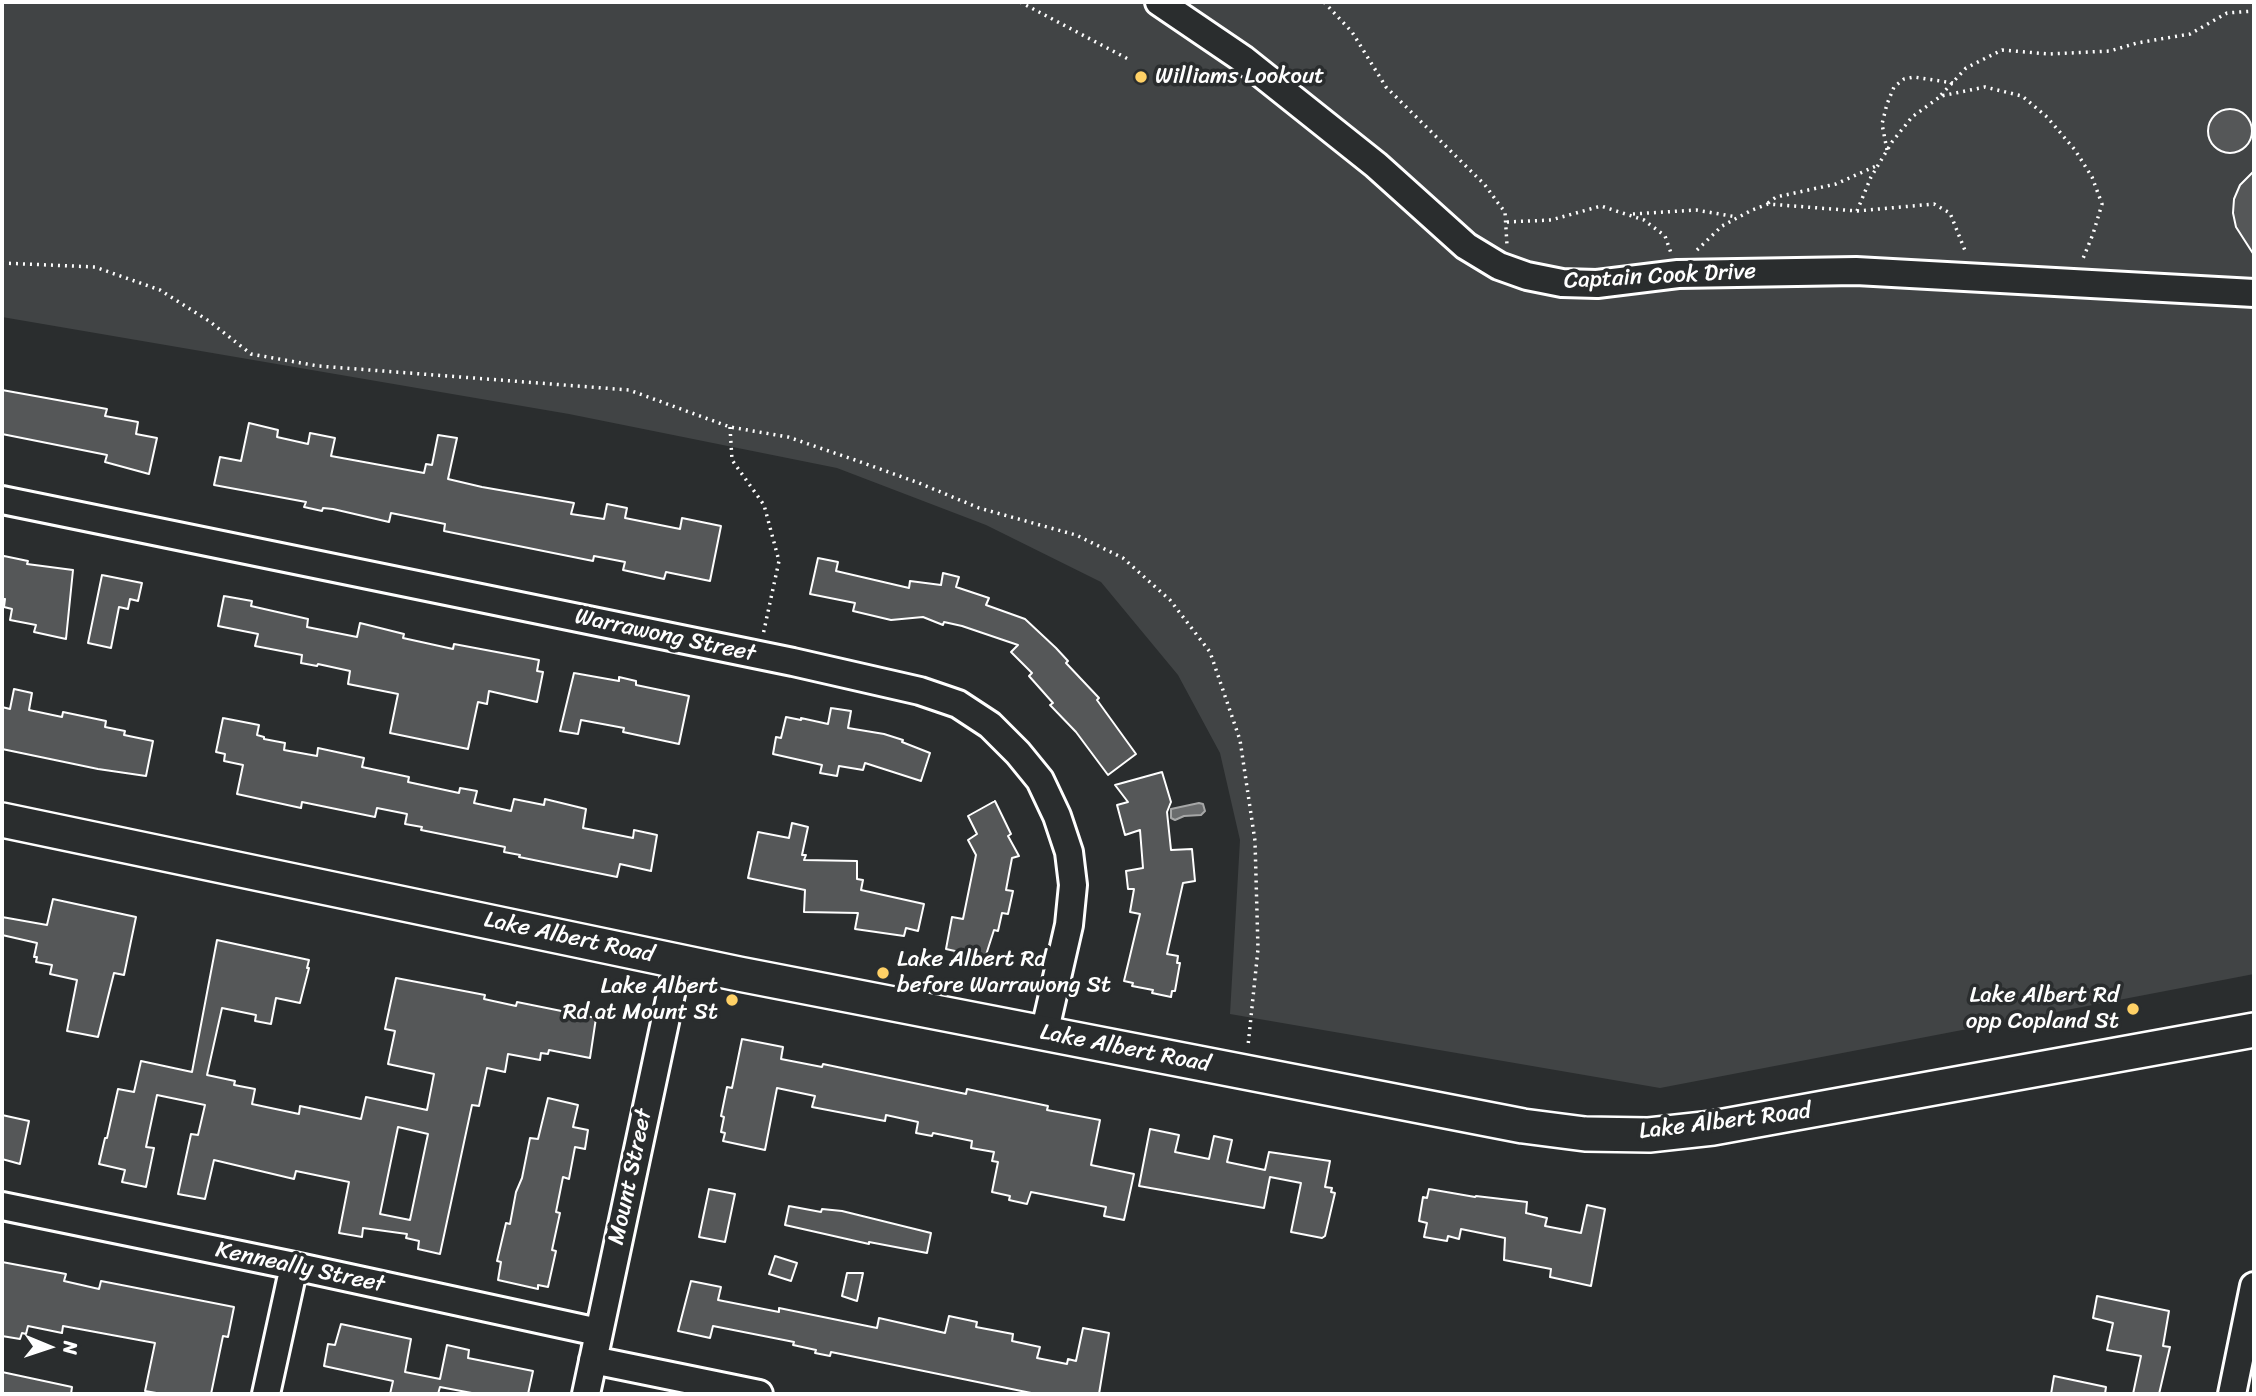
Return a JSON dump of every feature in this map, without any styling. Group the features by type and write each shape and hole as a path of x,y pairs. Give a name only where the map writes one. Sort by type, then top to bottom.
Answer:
{"main road":[{"name":"Lake Albert Road","path":"2,820 678,961 1044,1034 1523,1126 1585,1134 1649,1135 1777,1118 2254,1030"}],"street":[{"name":"Captain Cook Drive","path":"1159,2 1243,59 1376,165 1466,246 1527,276 1562,283 1597,284 1678,274 1856,271 2254,293"},
{"name":"Warrawong Street","path":"2,500 758,656 920,691 958,704 990,725 1018,752 1040,780 1057,816 1069,852 1073,886 1069,925 1044,1034"},
{"name":"Mount Street","path":"586,1394 678,961"},
{"name":"Kenneally Street","path":"2,1206 598,1332"},
{"path":"266,1394 294,1266"},
{"path":"2232,1394 2251,1322 2254,1286"},
{"path":"593,1360 759,1394"}],"path":[{"path":"1020,2 1130,60"},
{"path":"1324,2 1352,32 1386,87 1485,185 1505,212 1506,268"},
{"path":"1857,211 1862,194 1877,166 1912,117 1941,96 1966,68 2001,50 2049,54 2110,51 2137,43 2190,34 2227,13 2254,11"},
{"path":"1887,150 1882,124 1894,87 1903,79 1914,77 1953,83"},
{"path":"1941,96 1984,87 2022,96 2047,117 2075,150 2092,177 2102,204 2075,283"},
{"path":"1678,274 1702,243 1722,226 1776,197 1836,184 1877,166"},
{"path":"1763,206 1789,205 1857,211 1934,204 1950,214 1976,278"},
{"path":"1507,222 1551,220 1601,206 1631,215 1644,220 1665,236 1678,274"},
{"path":"1631,215 1696,210 1739,217"},
{"path":"2,263 94,267 160,290 209,321 251,354 318,366 629,390 730,427 788,437 919,483 979,508 1076,535 1123,558 1170,600 1210,652 1240,740 1255,841 1258,948 1244,1072"},
{"path":"730,427 732,460 764,505 779,561 758,656"}],"shaded area":[{"path":"2,2 2254,2 2254,974 1660,1088 1230,1014 1240,840 1220,753 1178,675 1101,582 986,525 837,468 569,414 2,317"},
{"path":"1203,804 1205,811 1201,815 1184,816 1175,820 1171,818 1171,809"}],"building":[{"path":"2230,109 2245,116 2252,131 2245,146 2230,153 2215,146 2208,131 2215,116"},
{"path":"2254,171 2254,255 2236,227 2233,213 2234,199 2240,185"},
{"path":"2,390 107,409 105,416 138,422 136,434 157,438 149,474 105,462 107,455 2,434"},
{"path":"249,423 278,430 277,437 308,444 310,433 335,438 331,456 424,473 426,464 432,465 438,435 457,438 448,479 574,503 571,514 604,519 607,504 627,508 625,518 680,529 682,518 721,526 710,581 666,572 664,579 623,570 625,562 594,556 593,561 444,531 445,524 391,513 389,522 333,509 323,508 322,511 304,507 306,502 214,485 220,457 241,461"},
{"path":"4,556 28,561 27,564 73,570 66,639 34,632 36,625 10,620 12,609 4,607 5,599 2,599"},
{"path":"818,558 838,562 836,571 909,588 910,581 941,585 943,573 959,577 956,587 989,598 986,605 1025,619 1056,648 1068,661 1066,663 1099,698 1097,700 1136,754 1108,775 1076,732 1050,705 1053,703 1029,676 1032,673 1011,652 1018,645 962,626 944,622 943,625 923,617 891,620 853,611 855,603 810,594"},
{"path":"102,575 142,583 138,601 130,599 128,609 119,607 111,648 88,643"},
{"path":"224,596 252,601 251,606 308,619 307,627 357,637 360,623 404,634 403,638 453,649 454,644 539,660 537,671 543,672 537,702 489,691 487,704 478,702 468,749 390,733 398,694 348,684 350,671 301,663 302,655 255,646 258,634 218,626"},
{"path":"574,673 619,681 619,677 636,681 636,685 689,696 679,744 623,732 624,728 581,720 578,734 560,731"},
{"path":"14,689 32,693 29,710 62,717 63,712 106,721 105,727 125,731 124,735 153,741 146,776 2,749 2,707 10,709"},
{"path":"831,708 851,711 848,728 884,734 930,753 921,781 865,763 863,770 839,766 837,776 820,773 822,765 773,754 776,737 781,738 786,717 828,724"},
{"path":"223,718 259,725 257,735 285,743 284,750 317,756 318,748 364,758 362,767 409,777 408,782 459,793 460,788 477,791 474,803 511,811 514,799 544,805 545,799 586,809 583,828 633,838 634,830 657,835 651,871 620,864 617,877 519,857 520,855 504,852 505,847 421,830 422,827 405,824 407,814 377,808 375,817 302,802 301,808 237,794 243,765 224,761 225,754 216,752"},
{"path":"1162,772 1171,802 1167,812 1171,850 1192,849 1195,881 1183,883 1167,954 1178,956 1177,963 1180,963 1175,991 1172,991 1171,997 1152,993 1153,990 1132,986 1133,983 1124,981 1140,914 1130,912 1134,889 1128,889 1126,871 1143,868 1140,830 1125,835 1117,805 1128,802 1115,785"},
{"path":"995,801 1019,856 1012,858 1006,890 1013,891 1008,914 1002,913 998,931 994,930 985,958 977,957 976,963 954,959 955,951 946,949 952,917 963,919 976,855 968,840 977,834 968,816"},
{"path":"792,823 808,827 802,855 806,855 804,860 857,861 857,879 863,880 861,890 924,904 918,931 906,928 904,936 855,929 858,913 804,912 805,890 748,878 758,832 789,838"},
{"path":"53,899 136,917 124,975 114,973 98,1037 67,1031 77,980 50,974 52,965 36,962 37,957 34,957 37,943 2,935 2,917 47,925"},
{"path":"217,940 309,960 300,1003 276,998 271,1024 255,1021 256,1015 222,1008 207,1075 255,1089 252,1104 299,1114 300,1106 361,1119 366,1097 427,1110 434,1074 388,1064 395,1031 385,1029 396,978 485,995 484,999 516,1006 517,1002 596,1018 590,1058 549,1050 548,1054 541,1053 540,1060 508,1054 505,1072 487,1068 479,1106 472,1105 440,1254 418,1249 419,1241 406,1238 407,1234 363,1228 362,1237 339,1233 349,1182 296,1171 294,1179 214,1160 205,1199 178,1194 191,1134 198,1135 205,1105 157,1095 146,1147 154,1148 146,1187 122,1182 125,1170 99,1164 118,1089 134,1092 141,1061 192,1072","holes":["398,1127 428,1134 410,1220 380,1214"]},
{"path":"742,1039 783,1047 781,1059 822,1067 823,1064 966,1094 967,1089 1048,1106 1047,1110 1100,1120 1091,1165 1134,1174 1124,1220 1104,1216 1106,1207 1031,1192 1027,1204 1009,1200 1010,1196 992,1192 998,1162 992,1161 994,1152 971,1148 972,1141 933,1133 932,1136 916,1133 918,1122 886,1115 885,1121 812,1107 815,1096 777,1088 765,1150 723,1141 725,1133 721,1132 724,1117 721,1116 727,1087 732,1088"},
{"path":"548,1098 578,1105 573,1127 588,1130 585,1149 575,1147 569,1179 563,1177 556,1212 560,1213 552,1250 556,1251 548,1287 538,1285 538,1289 498,1280 501,1262 497,1261 506,1223 510,1224 530,1138 538,1139"},
{"path":"2,1115 29,1121 20,1164 2,1159"},
{"path":"1150,1129 1179,1135 1175,1152 1209,1159 1214,1136 1232,1140 1227,1162 1265,1170 1269,1152 1330,1161 1325,1187 1332,1188 1331,1192 1335,1193 1325,1236 1322,1238 1291,1232 1301,1183 1270,1177 1264,1208 1139,1186"},
{"path":"709,1189 735,1194 725,1242 699,1237"},
{"path":"1429,1189 1527,1202 1526,1213 1547,1218 1545,1226 1581,1233 1587,1205 1605,1209 1591,1286 1550,1277 1551,1269 1504,1260 1505,1238 1461,1229 1459,1239 1448,1236 1447,1241 1424,1237 1427,1223 1419,1221 1423,1197 1427,1198"},
{"path":"789,1206 821,1212 822,1209 842,1211 931,1233 927,1253 869,1244 785,1225"},
{"path":"775,1256 797,1263 791,1281 769,1274"},
{"path":"2,1262 66,1274 64,1281 99,1289 101,1281 234,1307 228,1337 223,1336 211,1394 162,1394 145,1391 155,1343 63,1326 62,1333 28,1326 26,1334 22,1333 20,1339 2,1336"},
{"path":"847,1273 863,1273 857,1301 842,1296"},
{"path":"691,1281 721,1287 718,1300 779,1312 779,1308 877,1328 879,1318 945,1333 949,1316 977,1322 976,1327 1013,1334 1012,1341 1040,1347 1037,1358 1067,1364 1068,1359 1076,1361 1083,1328 1109,1333 1099,1394 1036,1394 831,1352 830,1356 815,1353 816,1350 793,1345 794,1342 713,1326 710,1338 678,1331"},
{"path":"2097,1296 2169,1311 2163,1346 2170,1347 2159,1394 2133,1394 2141,1356 2107,1350 2113,1323 2093,1318"},
{"path":"341,1324 411,1339 405,1372 440,1379 447,1345 469,1350 468,1358 533,1371 528,1394 477,1394 440,1387 438,1394 390,1394 393,1381 324,1366 328,1344 335,1345"},
{"path":"2,1372 72,1387 71,1394 2,1394"},
{"path":"2054,1376 2106,1387 2105,1394 2051,1394"}],"place":[{"name":"Williams Lookout","path":"1141,77"},
{"name":"Lake Albert Rd before Warrawong St","path":"883,973"},
{"name":"Lake Albert Rd at Mount St","path":"732,1000"},
{"name":"Lake Albert Rd opp Copland St","path":"2133,1009"}]}
